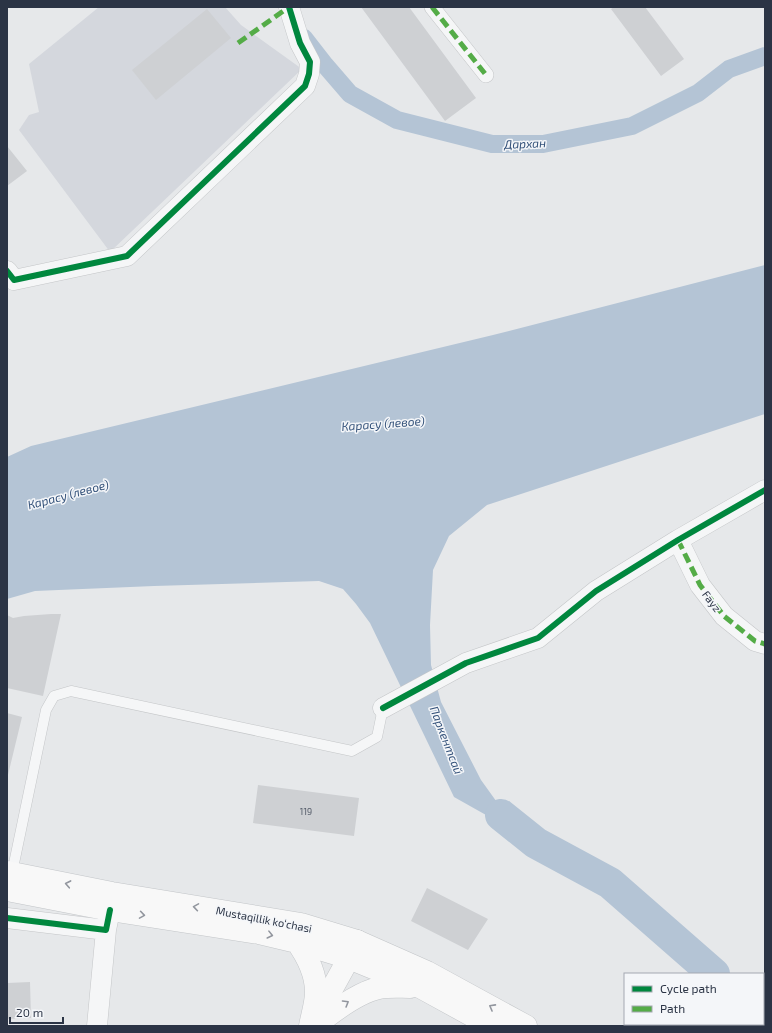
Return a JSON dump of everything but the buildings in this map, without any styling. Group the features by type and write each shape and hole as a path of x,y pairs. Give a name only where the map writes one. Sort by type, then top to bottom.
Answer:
{"main road":[{"name":"Mustaqillik ko‘chasi","path":"9,878 108,920 260,933 297,942 353,950 427,972 526,1026"},
{"name":"Mustaqillik ko‘chasi","path":"9,878 112,893 301,924 353,950 491,1026"},
{"path":"297,942 312,969 316,991 310,1026"},
{"path":"310,1026 353,950"},
{"path":"315,1026 346,1003 378,988 390,986 420,987"}],"street":[{"path":"9,278 127,256 305,86 309,74 310,62 300,43 289,7"},
{"path":"432,7 486,74"},
{"path":"383,708 466,663 538,638 596,591 678,540 765,490"},
{"name":"Fayz","path":"678,540 700,585 724,616 755,641 765,644"},
{"path":"7,918 108,920 97,1026"}],"lane":[{"path":"9,878 46,710 54,696 71,691 352,751 377,736 383,708"}],"shaded area":[{"path":"99,7 225,7 241,25 302,69 110,252 19,130 29,115 39,112 29,64"}],"water":[{"name":"Карасу (левое)","path":"765,265 765,414 487,505 449,536 433,570 430,625 431,665 441,702 481,780 499,805 536,843 454,797 370,623 343,589 319,581 35,591 7,599 7,457 31,446 493,335"}],"waterway":[{"name":"Дархан","path":"304,38 350,94 397,120 492,144 543,144 632,126 698,93 729,69 765,56"},
{"name":"Паркентсай","path":"501,815 536,843 610,883 713,973"}],"marked path":[{"path":"238,43 289,7"},
{"path":"432,7 486,75"},
{"path":"678,540 700,585 724,616 755,641 765,644"}],"cycle path":[{"path":"7,271 14,280 127,256 305,86 309,74 310,62 300,43 289,7"},
{"path":"383,708 466,663 538,638 596,591 678,540 765,490"},
{"path":"7,918 106,930 110,910"}]}
